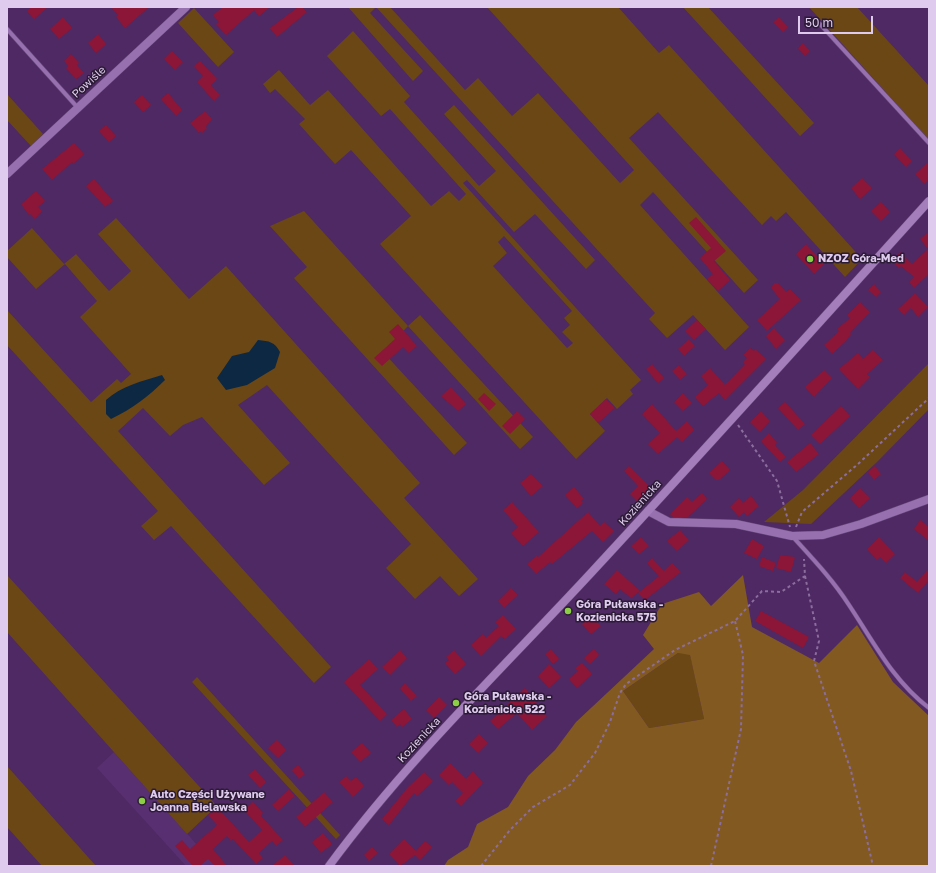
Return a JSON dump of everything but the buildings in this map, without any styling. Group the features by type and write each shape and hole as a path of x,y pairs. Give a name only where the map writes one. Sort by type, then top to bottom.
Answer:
{"main road":[{"name":"Kozienicka","path":"329,866 365,818 399,777 648,511 929,202"}],"street":[{"name":"Powiśle","path":"7,174 186,7"},
{"path":"648,511 669,522 736,524 792,536 823,535 861,524 929,499"}],"lane":[{"path":"820,24 929,143"},
{"path":"7,29 78,108"},
{"path":"792,536 818,563 838,588 873,645 895,674 929,708"}],"path":[{"path":"792,536 802,512 858,464 929,398"},
{"path":"733,418 777,481 792,536"},
{"path":"803,548 805,576 819,641 814,661 851,771 873,866"},
{"path":"481,866 510,830 529,811 570,785 595,753 610,722 620,693 626,684 675,650 736,621 762,591 781,592 805,576"},
{"path":"711,866 741,729 743,655 736,621"}],"shaded area":[{"path":"348,7 376,7 370,13 423,71 413,81"},
{"path":"376,7 390,7 465,90 478,78 512,116 538,93 620,183 634,170 487,7 618,7 659,53 669,45 862,259 845,277 786,212 776,221 771,216 762,225 658,112 629,138 758,280 744,293 653,192 640,205 749,327 725,350 693,315 667,338 649,319 655,313"},
{"path":"683,7 708,7 814,123 800,136"},
{"path":"809,7 857,7 929,86 929,140"},
{"path":"194,8 234,52 218,67 178,23"},
{"path":"353,31 410,96 404,102 479,186 496,171 444,114 454,105 595,260 586,269 535,214 514,232 467,180 463,183 641,380 630,390 633,394 617,409 607,398 590,414 605,431 576,459 380,244 411,216 351,150 335,164 299,124 305,119 275,89 270,93 263,84 279,70 310,105 328,90 431,206 449,191 459,201 466,194 390,109 381,116 327,56","holes":["504,236 572,311 564,318 570,325 562,332 573,343 567,348 493,266 507,253 498,242"]},
{"path":"7,94 43,134 31,146 7,120"},
{"path":"304,211 408,326 383,352 467,443 454,455 294,278 307,267 270,226"},
{"path":"116,218 189,299 226,266 420,483 404,498 478,579 459,596 440,576 415,599 386,568 411,544 267,385 238,405 290,463 264,485 202,417 183,425 170,436 143,408 118,431 331,667 314,683 171,526 154,540 141,526 158,511 7,345 7,310 91,402 117,379 121,383 131,374 80,317 97,301 65,264 36,289 7,257 7,251 32,228 64,264 76,254 109,291 131,271 98,234"},
{"path":"420,315 533,437 520,449 408,326"},
{"path":"929,363 929,409 877,462 811,524 764,522 803,490"},
{"path":"7,575 217,806 187,834 7,632"},
{"path":"743,575 752,627 819,663 857,625 893,682 929,716 929,866 444,866 448,860 468,847 477,824 508,807 528,776 555,750 576,722 654,649 643,635 662,604 699,592 711,606","holes":["678,653 690,655 704,719 649,728 623,691"]},
{"path":"678,653 690,654 704,719 649,728 623,691"},
{"path":"197,677 340,835 336,839 192,682"},
{"name":"Auto Części Używane Joanna Bielawska","path":"114,752 216,866 186,866 97,768"},
{"path":"7,766 96,866 42,866 7,827"}],"water":[{"path":"258,340 271,343 276,346 280,352 275,368 247,385 226,390 217,378 232,356 249,352"},
{"path":"162,375 165,380 146,397 111,419 106,414 106,400 112,395 132,384"}],"place":[{"name":"NZOZ Góra-Med","path":"810,259"},
{"name":"Góra Puławska - Kozienicka 575","path":"568,611"},
{"name":"Góra Puławska - Kozienicka 522","path":"456,703"},
{"name":"Auto Części Używane Joanna Bielawska","path":"142,801"}]}
